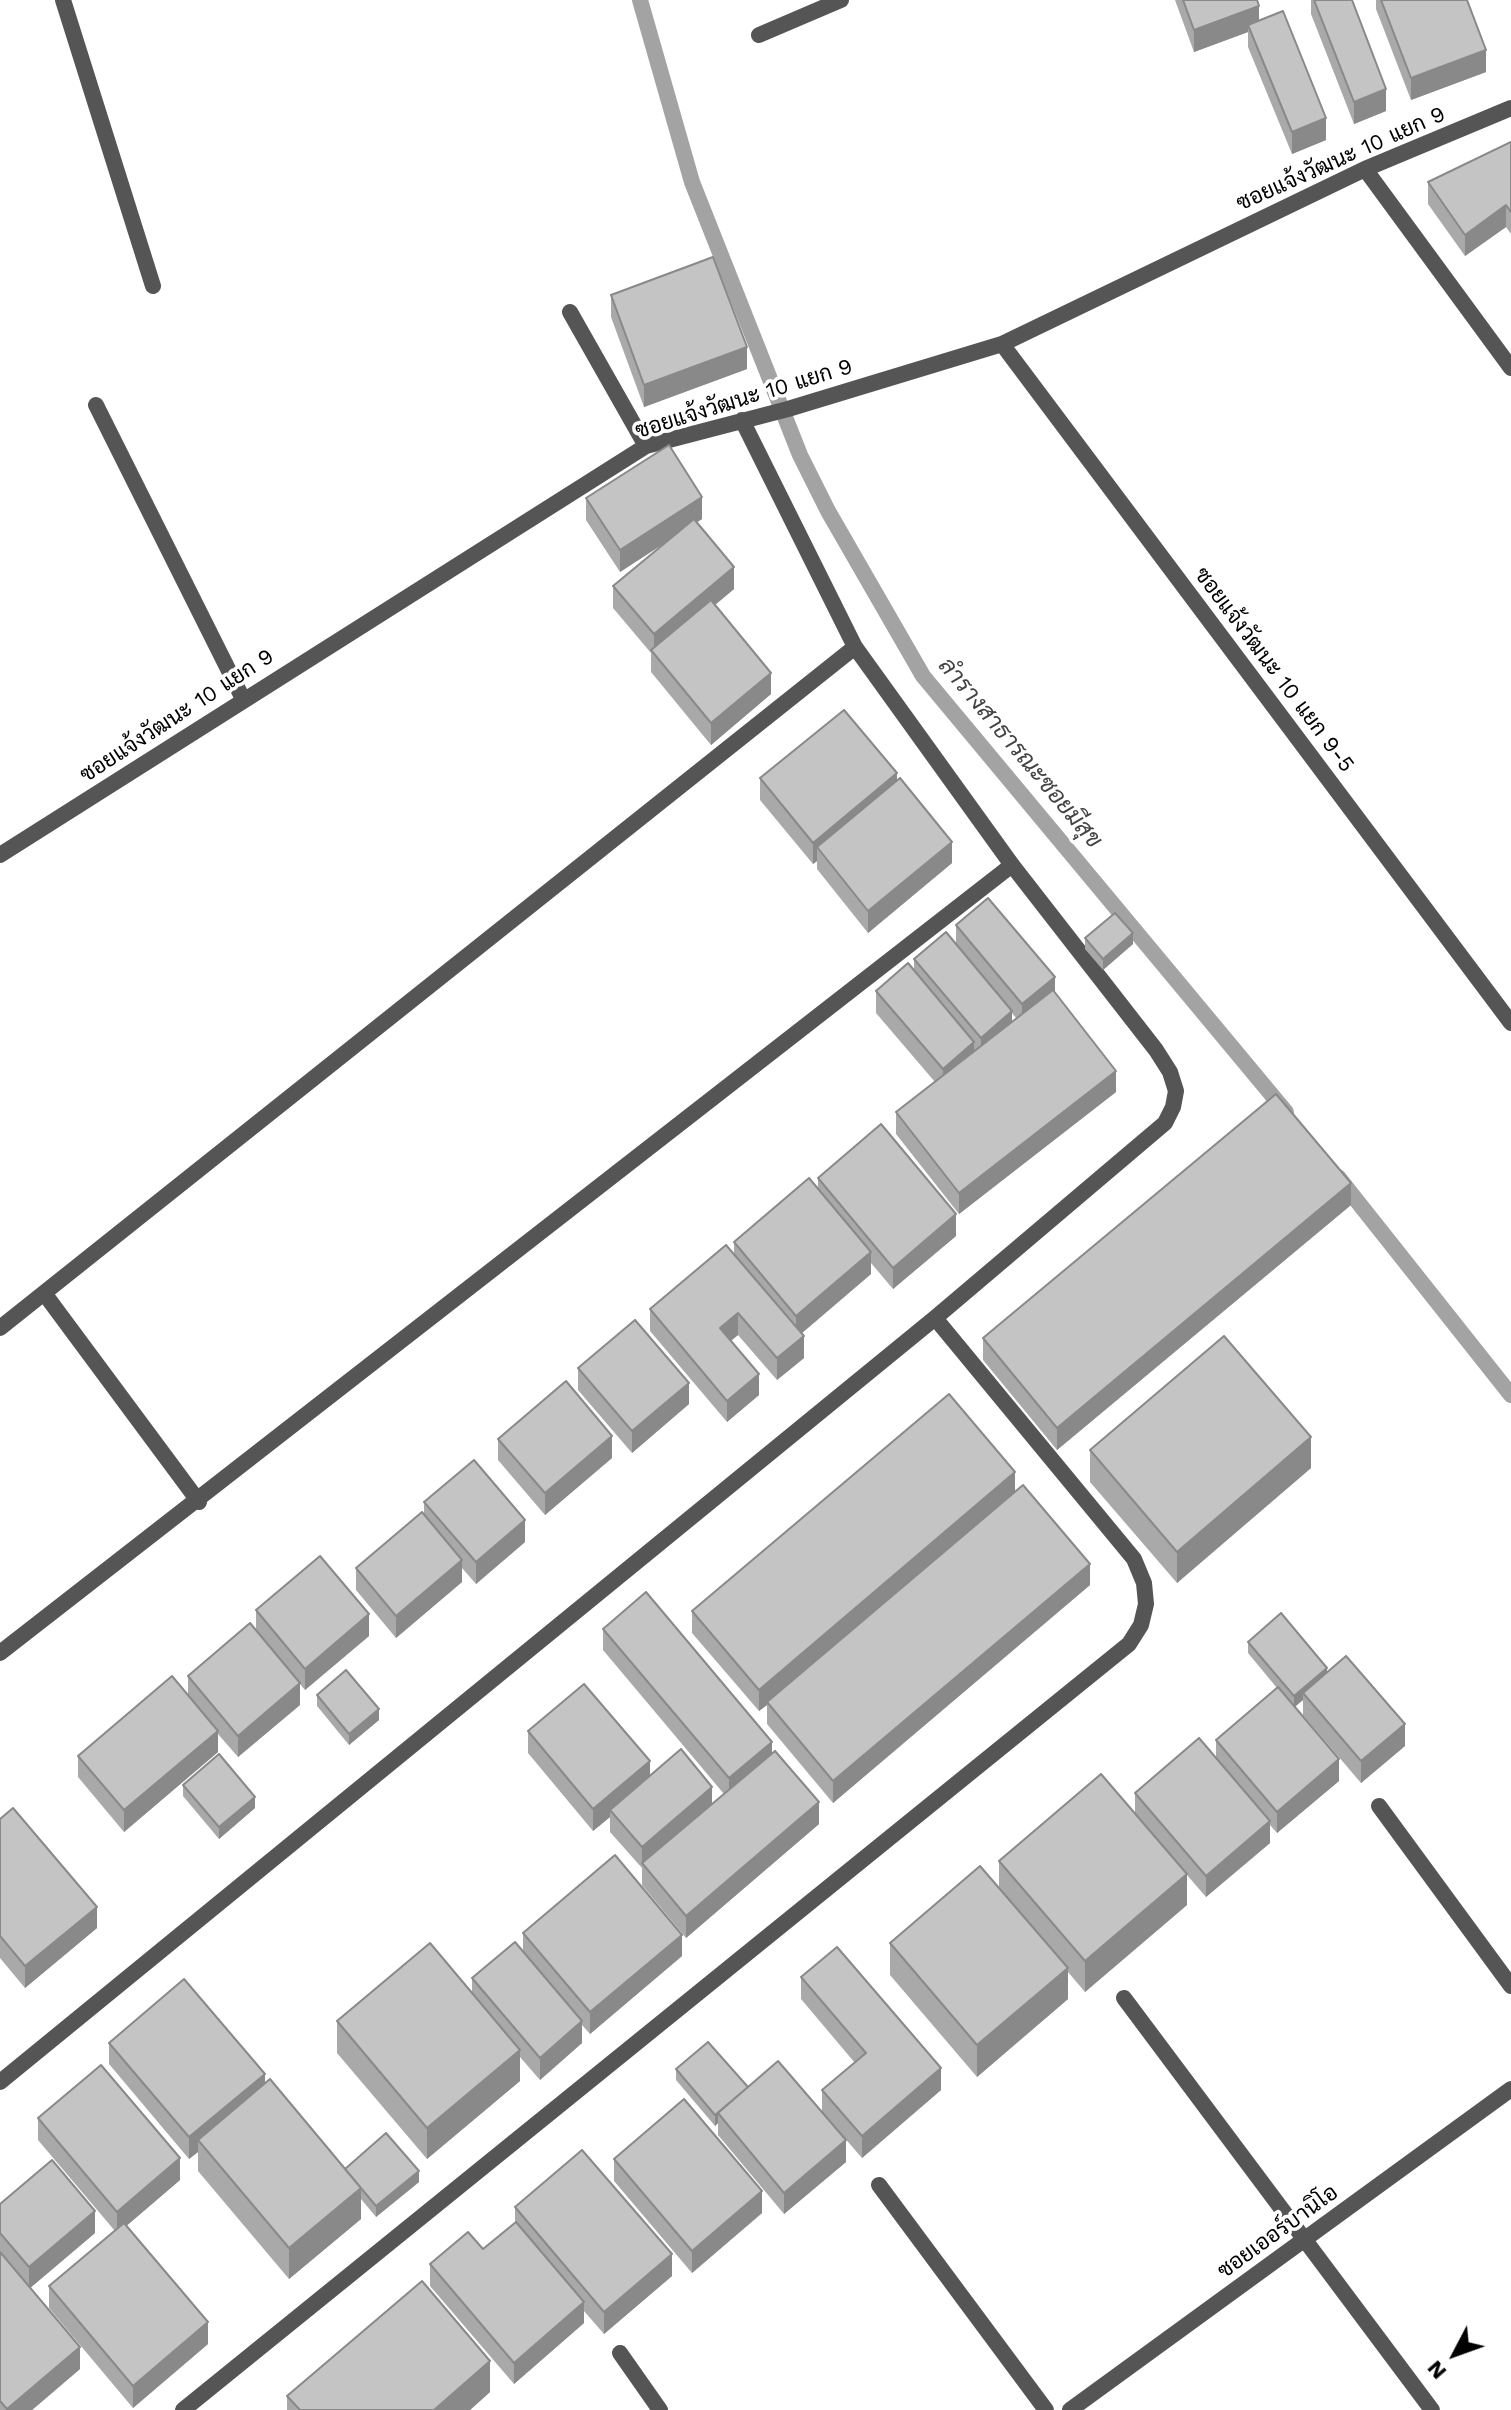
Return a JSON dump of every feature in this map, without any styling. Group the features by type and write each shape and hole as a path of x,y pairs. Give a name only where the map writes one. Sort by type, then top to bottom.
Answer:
{"street":[{"path":"63,0 153,286"},
{"path":"759,35 841,0"},
{"name":"ซอยแจ้งวัฒนะ 10 แยก 9","path":"0,855 646,446 788,409 1002,344 1365,169 1511,108"},
{"path":"1365,169 1511,368"},
{"path":"570,312 646,446"},
{"name":"ซอยแจ้งวัฒนะ 10 แยก 9-5","path":"1002,344 1511,1023"},
{"path":"96,405 243,699"},
{"path":"0,2082 935,1318 1165,1123 1173,1107 1176,1091 1170,1072 1156,1050 1012,865 855,647 742,420"},
{"path":"0,1328 855,647"},
{"path":"0,1653 199,1502 1012,865"},
{"path":"44,1293 199,1502"},
{"path":"183,2410 1129,1644 1141,1625 1146,1604 1144,1583 1134,1559 935,1318"},
{"path":"1379,1806 1511,1986"},
{"path":"1124,1998 1432,2410"},
{"name":"ซอยเออร์บานิโอ","path":"1070,2410 1511,2089"},
{"path":"879,2185 1046,2410"},
{"path":"620,2353 660,2410"}],"building":[{"path":"1183,0 1257,0 1259,6 1194,30"},
{"path":"1314,0 1352,0 1386,89 1354,102"},
{"path":"1381,0 1467,0 1486,50 1411,78"},
{"path":"1283,11 1326,118 1292,132 1248,25"},
{"path":"1511,142 1511,212 1506,205 1465,235 1428,182"},
{"path":"713,257 747,347 644,385 611,295"},
{"path":"669,445 702,497 620,550 586,498"},
{"path":"694,519 734,567 654,634 613,586"},
{"path":"711,600 771,673 711,723 651,650"},
{"path":"844,710 897,773 813,843 760,778"},
{"path":"900,778 952,842 868,911 817,847"},
{"path":"988,898 1055,977 1022,1004 956,925"},
{"path":"1115,913 1133,933 1103,959 1085,938"},
{"path":"946,932 1012,1011 981,1038 914,959"},
{"path":"908,963 974,1042 943,1069 876,991"},
{"path":"1053,990 1116,1071 959,1193 896,1112"},
{"path":"1276,1094 1351,1183 1057,1428 983,1338"},
{"path":"881,1124 956,1214 893,1268 818,1178"},
{"path":"809,1178 871,1252 796,1316 734,1242"},
{"path":"726,1245 804,1336 777,1358 738,1313 720,1328 759,1374 727,1401 650,1309"},
{"path":"635,1320 689,1383 632,1431 578,1368"},
{"path":"1224,1336 1311,1437 1177,1552 1090,1450"},
{"path":"566,1381 612,1436 545,1493 498,1439"},
{"path":"949,1394 1015,1472 759,1690 692,1611"},
{"path":"474,1460 525,1520 476,1562 424,1502"},
{"path":"1023,1485 1090,1564 833,1781 767,1702"},
{"path":"422,1512 462,1560 396,1616 356,1568"},
{"path":"320,1556 369,1614 305,1669 256,1610"},
{"path":"646,1592 772,1742 729,1778 603,1629"},
{"path":"1281,1613 1327,1668 1294,1696 1248,1642"},
{"path":"250,1623 300,1683 238,1736 188,1676"},
{"path":"1346,1656 1405,1724 1361,1761 1303,1693"},
{"path":"346,1670 379,1709 349,1734 317,1695"},
{"path":"172,1676 218,1731 124,1810 78,1756"},
{"path":"584,1684 650,1761 593,1809 528,1731"},
{"path":"1278,1687 1339,1759 1277,1812 1216,1740"},
{"path":"1199,1738 1270,1821 1206,1876 1135,1793"},
{"path":"681,1749 712,1787 642,1847 610,1810"},
{"path":"775,1751 819,1802 686,1916 642,1863"},
{"path":"219,1754 255,1797 219,1827 183,1785"},
{"path":"1101,1774 1187,1874 1085,1961 999,1861"},
{"path":"13,1808 97,1907 25,1966 0,1936 0,1819"},
{"path":"615,1855 682,1935 590,2012 523,1933"},
{"path":"980,1866 1068,1968 977,2045 890,1943"},
{"path":"515,1942 582,2021 540,2058 472,1978"},
{"path":"430,1943 520,2050 427,2128 337,2021"},
{"path":"837,1947 941,2068 862,2136 822,2090 866,2053 801,1977"},
{"path":"184,1979 265,2074 189,2137 109,2043"},
{"path":"708,2042 748,2087 715,2115 676,2069"},
{"path":"778,2061 846,2140 784,2193 718,2113"},
{"path":"101,2065 180,2158 117,2212 38,2118"},
{"path":"270,2079 361,2188 289,2248 198,2140"},
{"path":"684,2099 762,2191 692,2251 614,2159"},
{"path":"386,2133 419,2171 376,2206 345,2169"},
{"path":"582,2150 672,2254 604,2312 515,2207"},
{"path":"52,2160 95,2211 29,2267 0,2233 0,2204"},
{"path":"516,2222 584,2302 514,2363 430,2264 468,2232 483,2249"},
{"path":"124,2223 208,2322 133,2386 49,2286"},
{"path":"0,2252 80,2347 7,2409 0,2401"},
{"path":"422,2281 490,2361 434,2410 300,2410 287,2396"}],"waterway":[{"name":"ลำรางสาธารณะซอยมีสุข","path":"640,0 692,182 800,455 828,511 923,676 1286,1112"},
{"name":"ลำรางสาธารณะซอยมีสุข","path":"1338,1177 1511,1395"}]}
